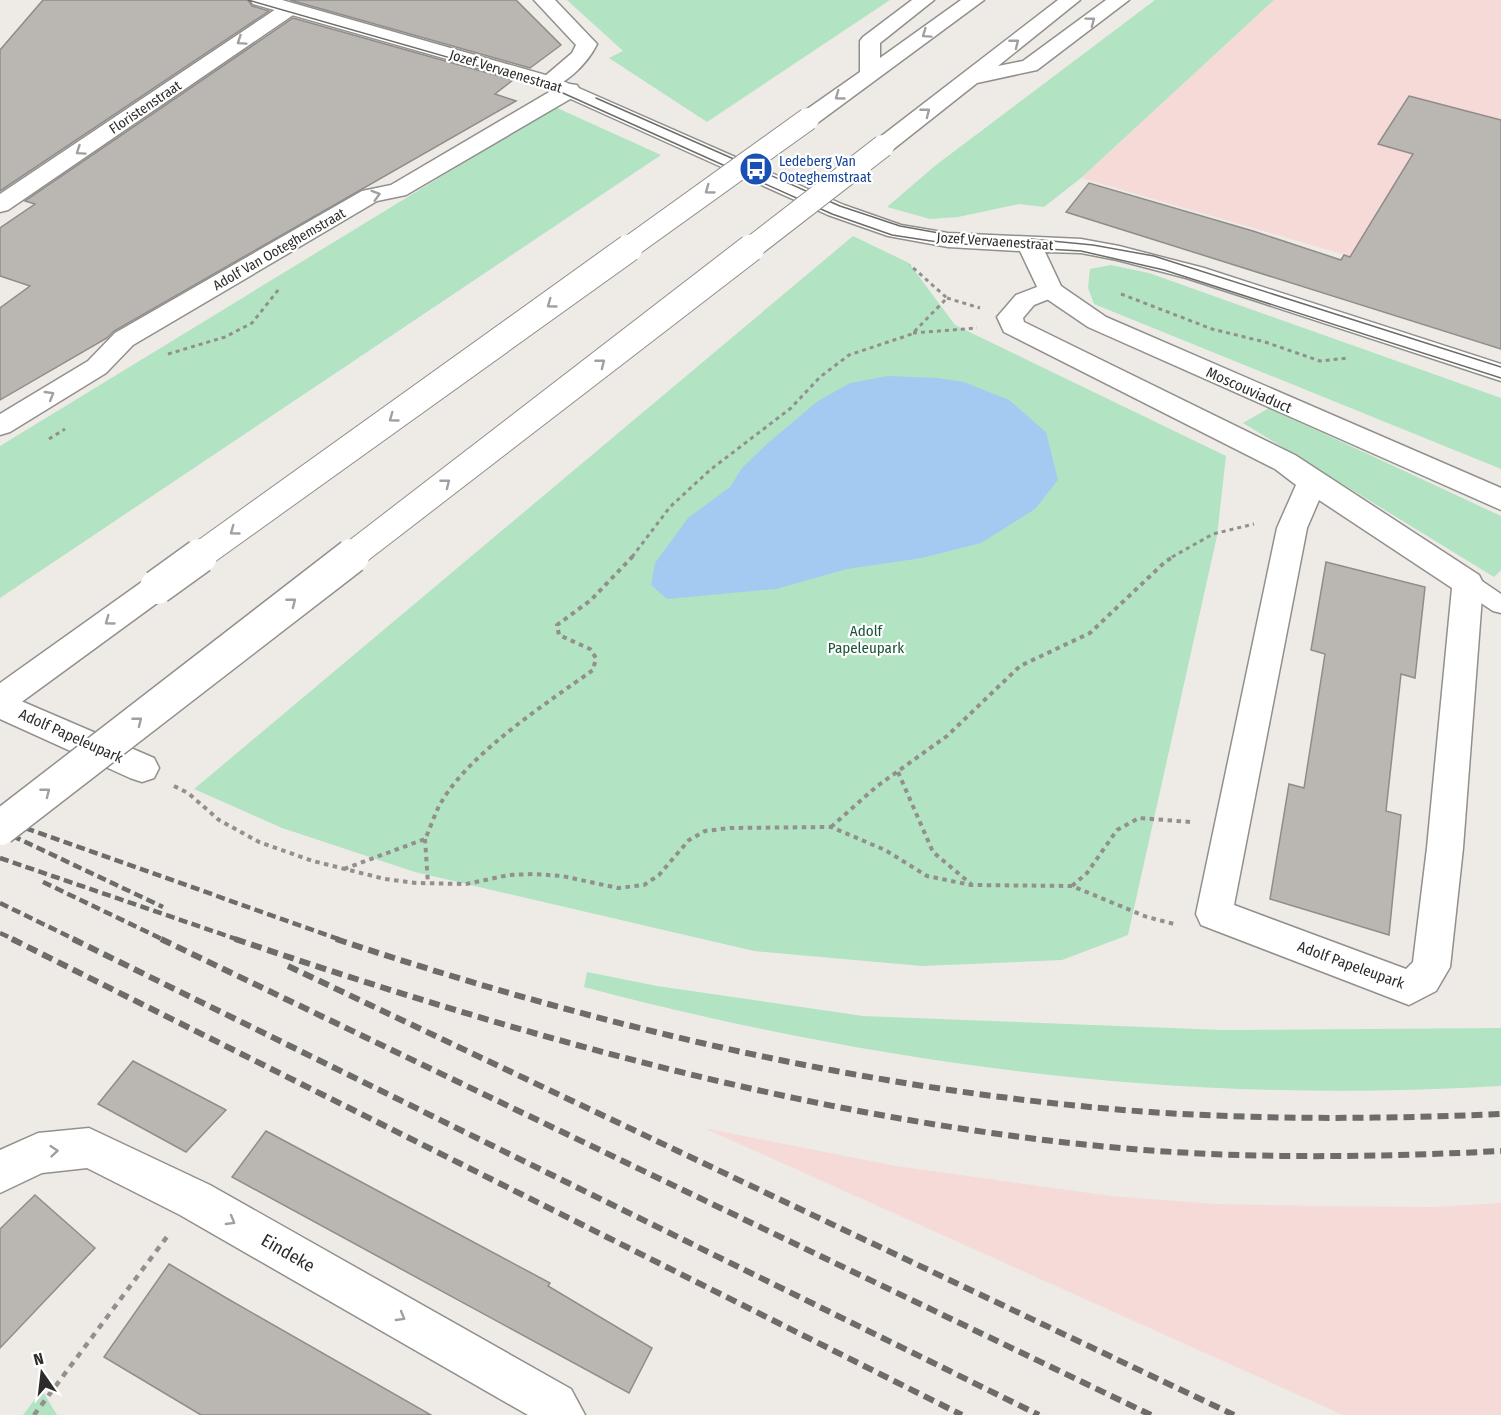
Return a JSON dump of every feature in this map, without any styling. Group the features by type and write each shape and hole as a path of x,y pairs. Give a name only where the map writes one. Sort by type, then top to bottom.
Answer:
{"main road":[{"name":"Jozef Vervaenestraat","path":"260,0 559,86 836,210 896,231 948,240 1081,246 1161,263 1501,373"},
{"name":"Adolf Van Ooteghemstraat","path":"0,426 97,367 124,339 370,196 398,190 559,86 581,57 587,44 544,0"},
{"path":"870,74 870,41 924,0"},
{"path":"0,700 974,0"},
{"path":"0,828 1070,0"},
{"path":"969,78 1030,66 1119,0"},
{"name":"Floristenstraat","path":"0,205 290,9"},
{"path":"1029,243 1050,290 1025,300 1010,317 1013,327 1285,462 1468,583"},
{"name":"Moscouviaduct","path":"1050,290 1096,322 1501,500"},
{"path":"1214,914 1292,528 1312,482"},
{"name":"Adolf Papeleupark","path":"1214,914 1408,988 1424,979 1431,968 1445,848 1468,583"},
{"name":"Adolf Papeleupark","path":"0,705 142,768"},
{"name":"Eindeke","path":"0,1172 38,1153 89,1148 195,1200 555,1405 562,1415"}],"lane":[{"path":"1468,583 1501,605"}],"path":[{"path":"896,231 892,235 891,249 947,298 912,334"},
{"path":"1117,293 1212,329 1265,342 1320,361 1360,356 1392,343 1395,339"},
{"path":"428,884 425,839 442,801 466,769 542,706 593,670 596,658 590,649 559,635 557,625 591,600 634,555 670,507 710,470 791,408 820,376 849,355 912,334 950,329 1013,327"},
{"path":"831,827 876,787 947,736 1020,666 1090,633 1166,561 1213,534 1263,522 1292,528"},
{"path":"142,768 188,794 219,820 259,842 314,861 385,879 428,884 466,884 509,875 535,874 562,876 618,888 644,885 659,875 689,840 705,831 730,828 831,827 885,850 927,876 971,885 1072,886 1147,917 1189,928 1214,914"},
{"path":"898,772 933,852 971,885"},
{"path":"1072,886 1087,873 1117,830 1139,818 1232,825"},
{"path":"344,869 425,839"},
{"path":"34,1415 195,1200"}],"shaded area":[{"path":"1274,0 1501,0 1501,300 1081,178"},
{"path":"704,1128 896,1166 1111,1196 1216,1204 1319,1206 1433,1207 1501,1203 1501,1415 1343,1415"}],"green space":[{"path":"567,0 890,0 707,122 609,58 623,51"},
{"path":"1155,0 1274,0 1081,178 1044,207 1019,204 958,217 930,219 887,207 936,165"},
{"path":"555,107 661,155 0,598 0,446"},
{"name":"Adolf Papeleupark","path":"853,236 909,263 955,325 1226,456 1217,536 1128,935 1062,960 922,966 754,951 415,872 282,828 194,789"},
{"path":"1111,265 1149,273 1501,398 1501,469 1094,304 1088,288 1090,269"},
{"path":"1269,408 1501,516 1501,570 1494,577 1243,423"},
{"path":"587,972 657,986 863,1016 1221,1030 1501,1028 1501,1086 1384,1090 1268,1090 1153,1084 1039,1074 811,1039 698,1015 584,987"},
{"path":"42,1390 57,1415 23,1415"}],"water":[{"path":"888,376 937,378 964,382 1009,400 1046,432 1058,480 1035,509 981,543 922,558 847,569 776,589 667,599 651,585 655,563 688,518 730,487 742,468 768,443 818,401 850,383"}],"building":[{"path":"43,0 248,0 252,6 269,11 0,191 0,50"},
{"path":"290,0 516,0 561,45 530,68"},
{"path":"293,18 513,80 495,94 516,101 114,331 107,338 0,400 0,308 30,286 0,276 0,228 35,204 25,201"},
{"path":"1409,96 1501,120 1501,349 1066,212 1089,183 1253,231 1341,260 1344,255 1350,257 1413,154 1378,144"},
{"path":"1326,562 1425,587 1415,678 1401,674 1386,811 1401,815 1389,935 1270,899 1289,784 1304,788 1325,654 1311,650"},
{"path":"133,1061 226,1110 186,1152 98,1104"},
{"path":"266,1131 550,1283 548,1286 652,1348 629,1393 232,1177"},
{"path":"35,1195 95,1248 0,1348 0,1229"},
{"path":"169,1264 431,1415 201,1415 104,1357"}],"tram line":[{"path":"248,0 545,85 832,214 892,235 944,243 1081,251 1164,270 1501,378"},
{"path":"596,98 840,206 900,226 950,235"},
{"path":"1031,239 1093,245 1154,256 1501,367"}],"railway":[{"path":"0,819 341,940"},
{"path":"0,830 163,907"},
{"path":"0,858 239,940"},
{"path":"43,882 164,940"},
{"path":"0,903 76,940"},
{"path":"0,933 15,940"},
{"path":"12,939 962,1415"},
{"path":"73,939 1039,1415"},
{"path":"161,939 1151,1415"},
{"path":"235,939 458,1011 570,1043 683,1073 797,1099 912,1121 1027,1138 1189,1153 1322,1156 1501,1151"},
{"path":"336,939 435,971 636,1027 840,1072 943,1089 1046,1102 1194,1115 1326,1118 1501,1114"},
{"path":"288,966 1234,1415"}],"place":[{"name":"Ledeberg Van Ooteghemstraat","path":"756,169"}]}
